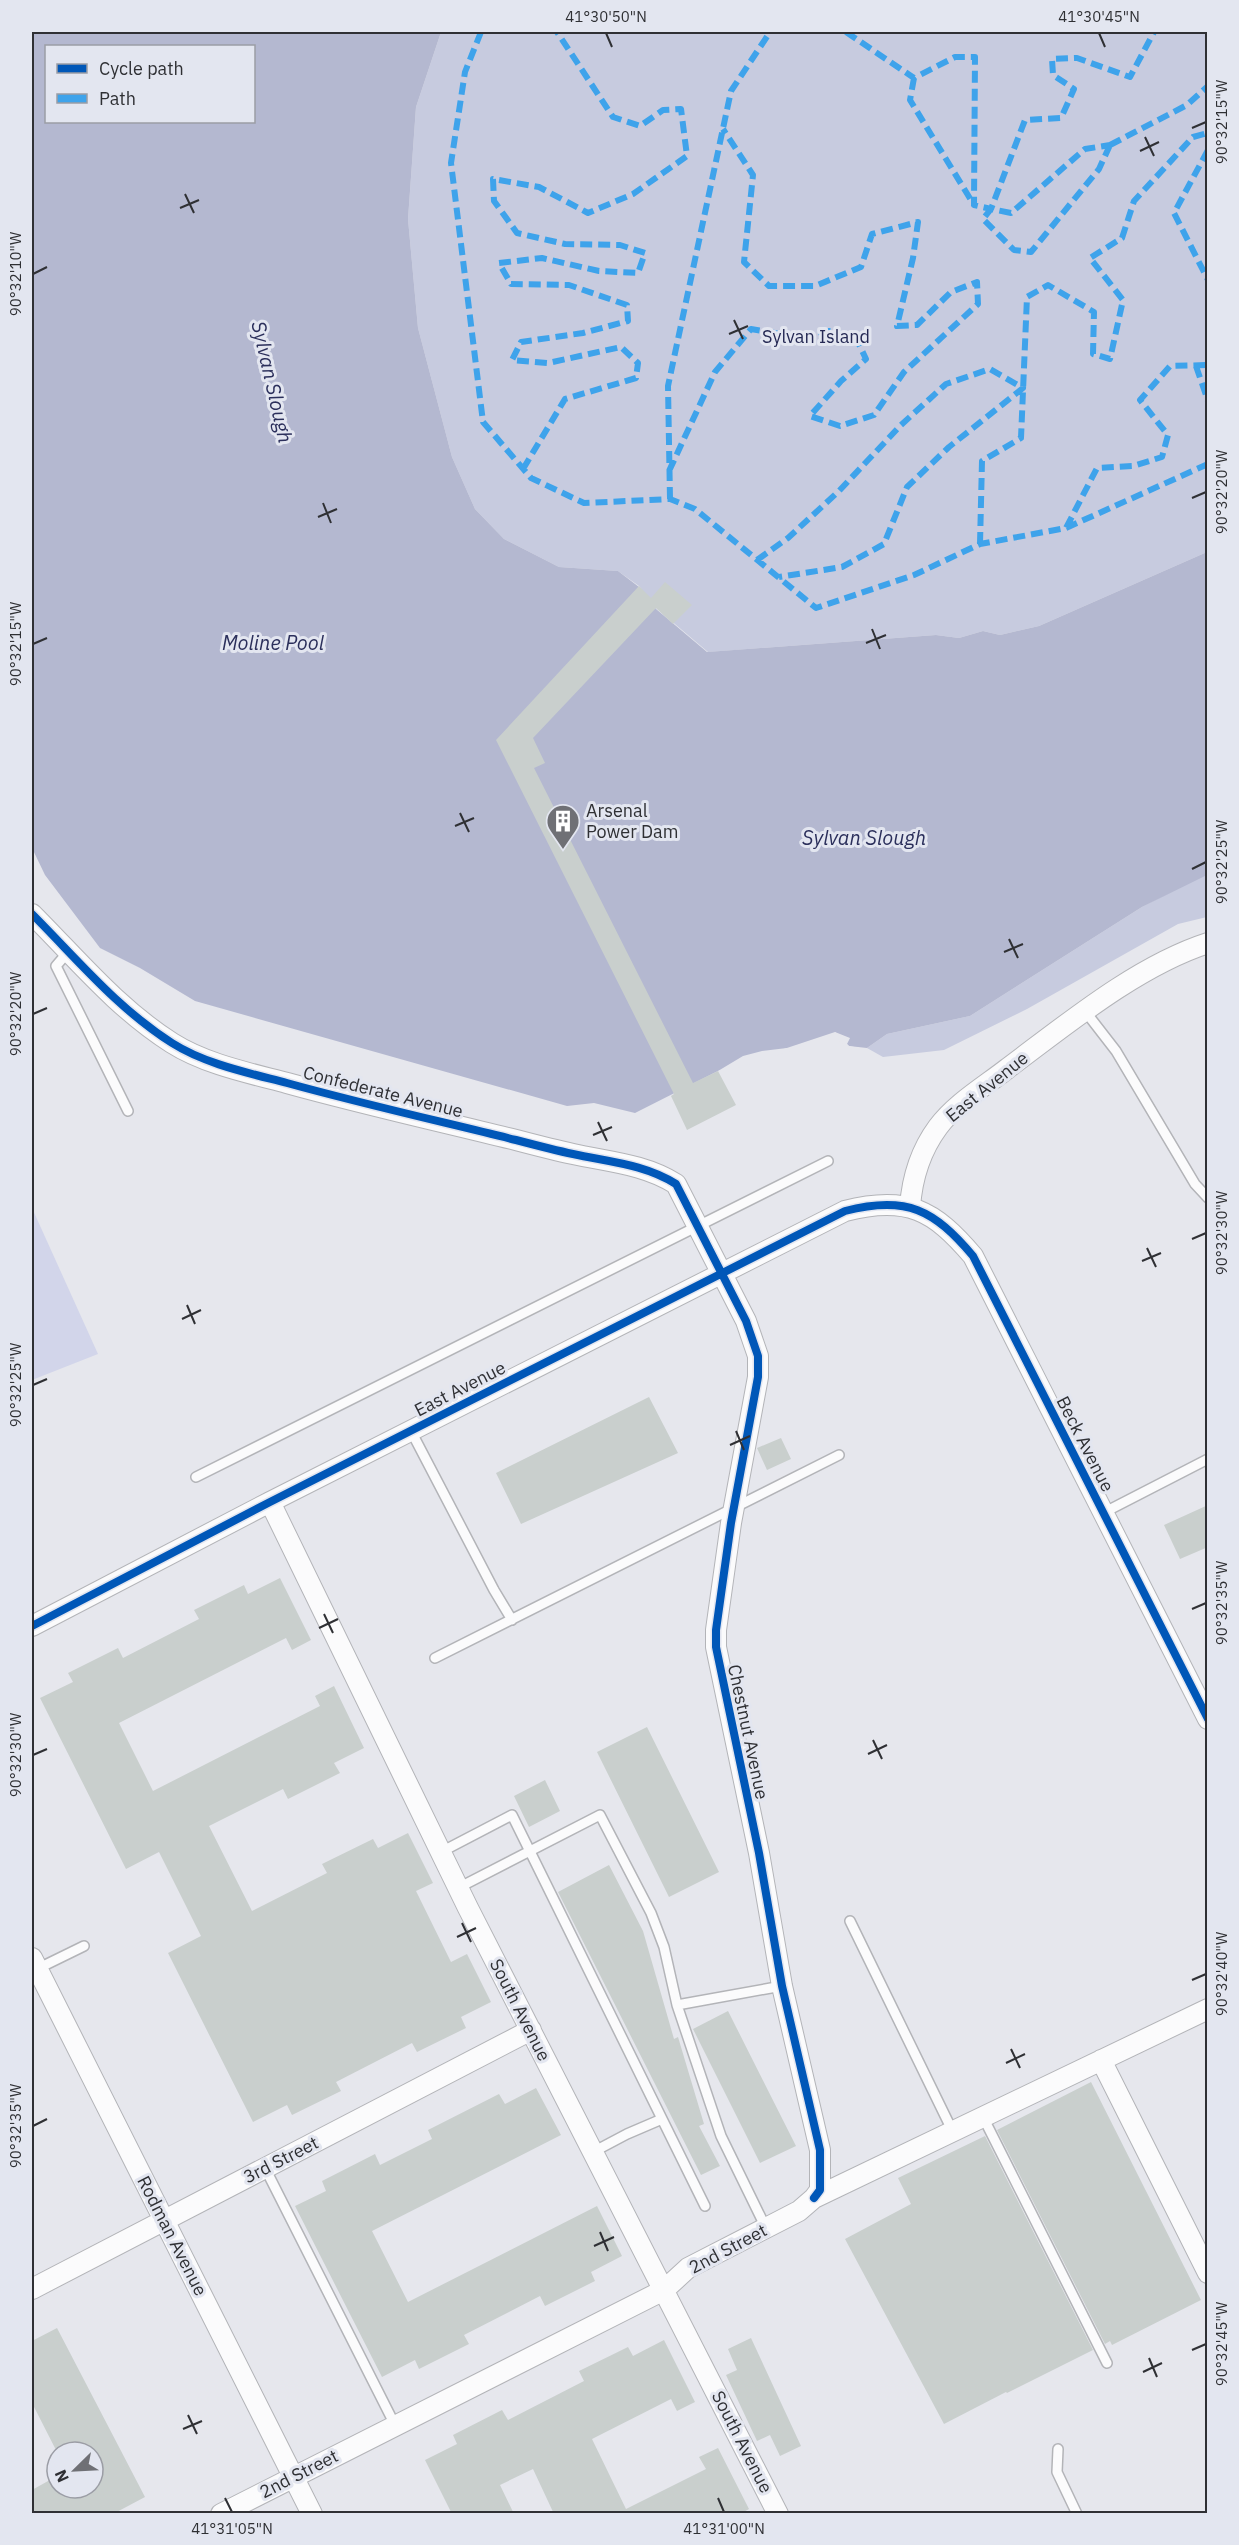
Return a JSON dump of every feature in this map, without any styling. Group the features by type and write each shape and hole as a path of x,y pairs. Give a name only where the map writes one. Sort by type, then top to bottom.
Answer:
{"street":[{"name":"Confederate Avenue","path":"32,914 131,1014 174,1044 199,1055 229,1067 322,1093 659,1173 676,1184 722,1274"},
{"name":"East Avenue","path":"32,1626 270,1502 845,1211 879,1205 910,1207 911,1188 927,1145 939,1125 964,1102 1085,1011 1162,962 1208,944"},
{"name":"Beck Avenue","path":"910,1207 923,1211 941,1222 973,1256 1208,1719"},
{"name":"Chestnut Avenue","path":"722,1274 746,1321 758,1356 758,1377 734,1507 716,1630 716,1647 759,1853 782,1986 820,2150 820,2190 814,2198"},
{"name":"South Avenue","path":"270,1502 458,1888 778,2514"},
{"name":"Rodman Avenue","path":"34,1963 312,2514"},
{"name":"2nd Street","path":"221,2514 664,2290 688,2268 799,2211 814,2198 1208,2009"},
{"name":"3rd Street","path":"32,2289 531,2030"},
{"path":"1101,2060 1208,2273"}],"lane":[{"path":"68,952 56,966 128,1111"},
{"path":"1085,1011 1116,1050 1195,1184 1208,1198"},
{"path":"196,1477 828,1161"},
{"path":"411,1431 512,1620"},
{"path":"435,1658 839,1455"},
{"path":"1103,1513 1208,1459"},
{"path":"441,1852 512,1815 705,2206"},
{"path":"458,1888 600,1815 651,1913 664,1947 677,2005 721,2136 766,2228"},
{"path":"849,1921 953,2132"},
{"path":"34,1963 84,1946"},
{"path":"677,2005 782,1986"},
{"path":"983,2117 1107,2363"},
{"path":"593,2152 662,2119"},
{"path":"265,2168 395,2425"},
{"path":"1058,2449 1057,2472 1077,2514"}],"shaded area":[{"path":"32,1208 98,1354 32,1380"}],"green space":[{"name":"Sylvan Island","path":"441,32 1207,32 1207,552 1039,626 1000,635 983,631 959,638 936,635 708,652 656,608 639,586 618,571 559,567 504,539 475,509 452,457 418,328 408,219 416,107"},
{"path":"1207,873 1207,917 1178,924 1027,1009 944,1050 883,1057 867,1048 887,1034 970,1016 1142,907"}],"water":[{"name":"Moline Pool","path":"32,32 441,32 416,107 408,219 418,328 452,457 475,509 504,539 559,567 618,571 639,587 656,609 707,652 936,635 959,638 983,631 1000,635 1039,626 1207,552 1207,875 1142,907 970,1016 887,1034 867,1048 849,1046 835,1032 718,1071 635,1113 594,1103 567,1106 195,1001 140,968 100,948 45,875 32,848"}],"pier":[{"path":"835,1032 850,1038 847,1044 849,1046 870,1050 848,1049 834,1036"},
{"path":"787,1048 790,1051 720,1074 718,1071 743,1056"}],"building":[{"name":"Arsenal Power Dam","path":"665,582 692,605 673,624 656,608 533,738 545,763 534,768 693,1083 718,1071 736,1105 687,1130 671,1096 674,1094 496,740 639,586 651,598"},
{"path":"649,1397 678,1453 521,1524 496,1473"},
{"path":"781,1438 791,1459 767,1470 757,1448"},
{"path":"1208,1505 1208,1547 1180,1559 1164,1525"},
{"path":"280,1578 311,1640 292,1650 286,1638 119,1723 153,1791 320,1706 315,1696 334,1686 364,1748 334,1763 340,1773 288,1799 283,1789 209,1826 252,1911 327,1873 322,1864 373,1839 378,1848 408,1833 433,1883 416,1891 451,1962 467,1954 491,2002 461,2017 466,2028 417,2052 412,2043 336,2082 341,2091 292,2115 287,2105 253,2122 168,1953 201,1936 159,1852 126,1869 40,1698 73,1682 68,1673 118,1648 123,1658 199,1619 194,1610 244,1585 248,1594"},
{"path":"647,1727 719,1872 669,1897 597,1752"},
{"path":"545,1780 560,1811 529,1827 514,1796"},
{"path":"609,1865 643,1931 674,2039 678,2037 704,2124 699,2126 720,2166 701,2175 558,1892"},
{"path":"728,2011 796,2146 760,2163 693,2029"},
{"path":"1091,2082 1201,2300 1112,2345 1110,2341 1105,2344 997,2130"},
{"path":"536,2088 561,2135 372,2231 408,2302 597,2206 622,2256 591,2272 595,2281 545,2306 540,2296 464,2335 469,2344 419,2369 415,2360 382,2377 295,2206 326,2191 322,2181 375,2154 380,2165 432,2139 428,2130 499,2094 505,2104"},
{"path":"985,2136 1093,2350 944,2424 845,2239 911,2204 898,2178"},
{"path":"57,2328 145,2497 113,2514 32,2514 32,2490 45,2483 45,2500 105,2500 105,2440 51,2440 32,2403 32,2341"},
{"path":"751,2338 801,2446 780,2456 770,2435 757,2441 726,2375 737,2370 728,2349"},
{"path":"664,2340 695,2402 677,2411 671,2399 592,2439 626,2509 706,2469 699,2457 718,2448 749,2509 740,2514 554,2514 533,2469 500,2485 514,2514 452,2514 425,2460 457,2444 453,2435 502,2410 508,2420 584,2381 579,2371 628,2347 633,2356"}],"marked path":[{"path":"481,32 465,72 451,163 483,422 531,478 584,503 670,499 695,509 816,608 914,575 980,544 1066,528 1097,468 1133,466 1162,457 1168,435 1140,400 1170,366 1208,365"},
{"path":"523,469 565,399 636,378 638,363 621,347 548,363 512,360 521,342 583,333 628,321 627,305 569,285 511,284 499,263 542,258 599,271 638,273 645,253 620,245 565,244 517,233 494,201 493,179 539,187 588,213 633,194 687,156 681,109 663,110 640,126 613,117 557,32"},
{"path":"670,499 668,386 731,91 770,32"},
{"path":"846,32 914,78 955,57 975,57 974,205 991,209 1025,120 1061,118 1074,89 1053,75 1052,59 1077,58 1130,77 1154,32"},
{"path":"914,78 910,100 974,205"},
{"path":"1110,145 1187,105 1208,86"},
{"path":"669,471 715,372 751,329 805,338 829,331 856,338 866,359 841,381 810,416 840,426 874,415 904,372 978,304 977,282 951,292 917,325 897,326 913,258 918,222 872,234 861,267 815,286 769,286 744,262 753,175 723,129"},
{"path":"980,544 982,461 1021,438 1027,297 1048,285 1094,312 1093,354 1110,359 1123,300 1090,258 1122,238 1134,201 1193,137 1208,133"},
{"path":"1110,145 1099,169 1031,252 1014,250 983,219 991,209 1011,213 1085,149 1110,145"},
{"path":"1208,150 1174,213 1208,280"},
{"path":"1196,366 1208,401"},
{"path":"757,560 788,538 839,491 901,425 946,384 990,369 1023,388 949,447 907,487 884,544 842,567 779,577"},
{"path":"1066,528 1208,464"}],"cycle path":[{"path":"32,914 115,999 172,1043 199,1057 344,1098 559,1151 639,1168 676,1184 746,1321 758,1356 758,1377 731,1523 716,1630 716,1647 759,1853 782,1986 820,2150 820,2190 814,2198"},
{"path":"32,1626 270,1502 845,1211 867,1206 902,1206 932,1217 959,1240 973,1256 1208,1719"}],"place":[{"name":"Arsenal Power Dam","path":"563,850"}],"water label":[{"name":"Sylvan Slough","path":"272,382"},
{"name":"Sylvan Slough","path":"864,838"}]}
